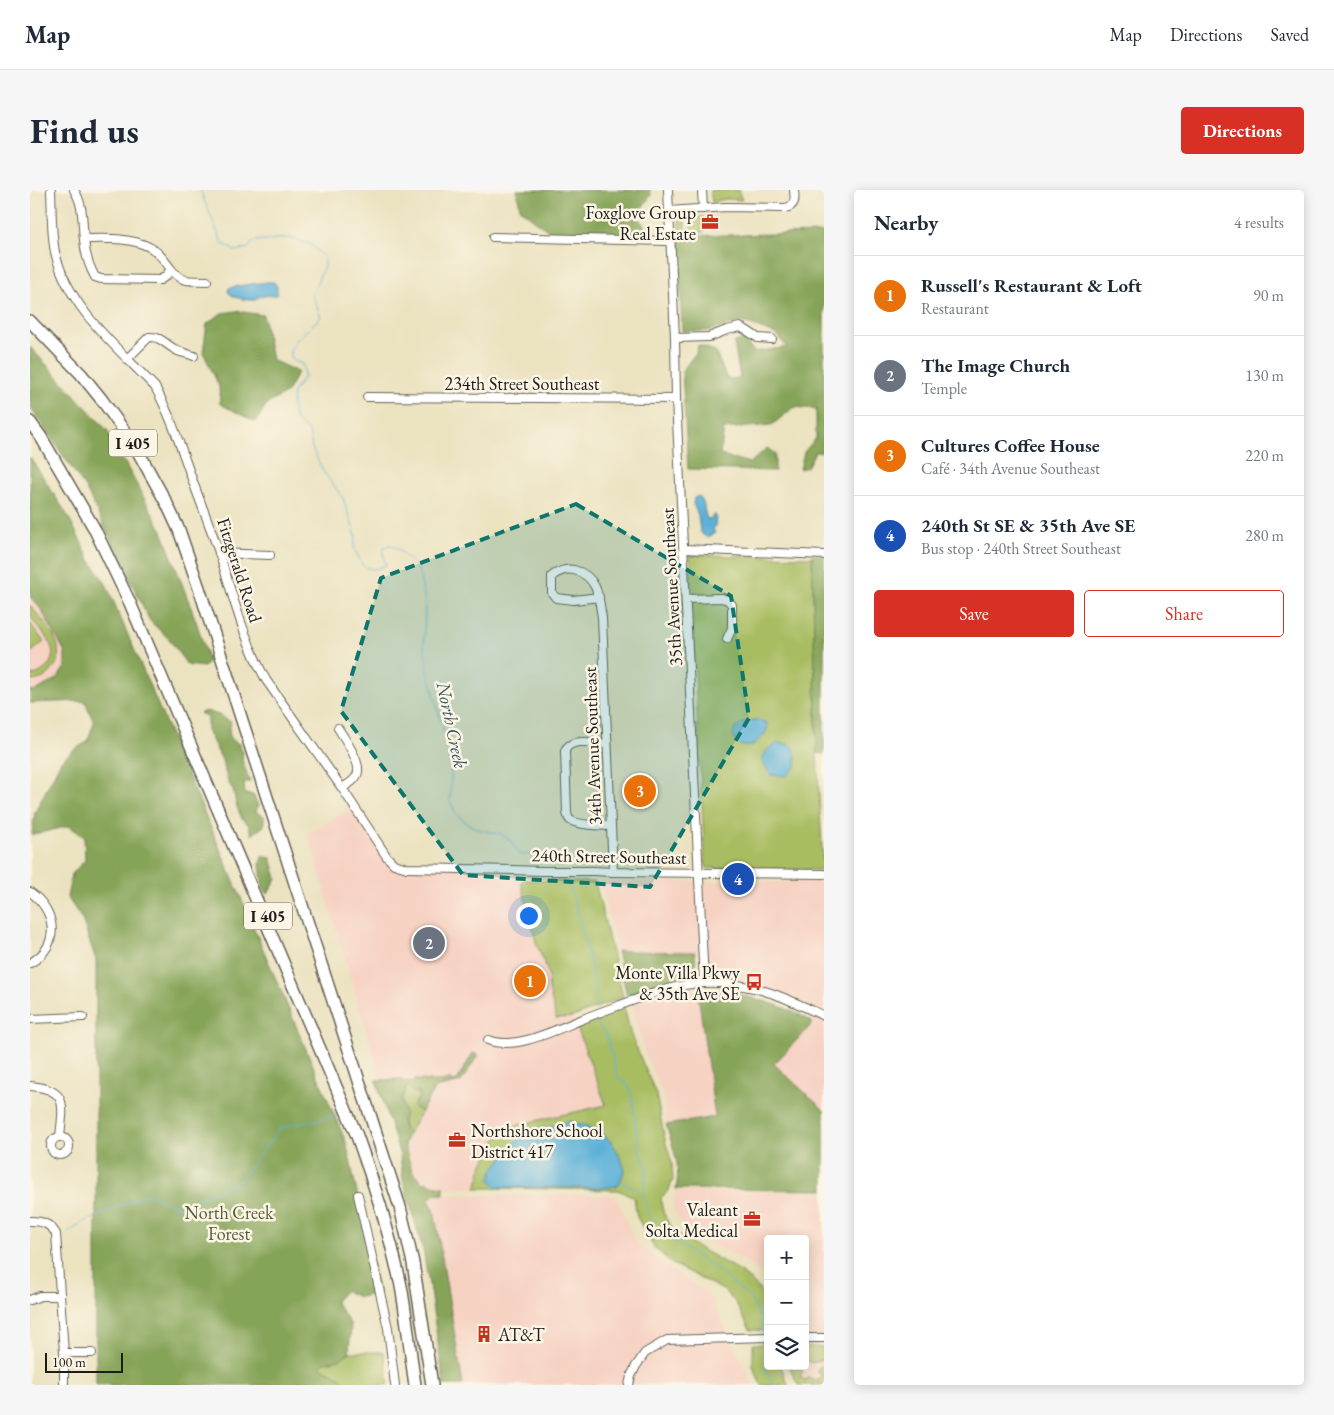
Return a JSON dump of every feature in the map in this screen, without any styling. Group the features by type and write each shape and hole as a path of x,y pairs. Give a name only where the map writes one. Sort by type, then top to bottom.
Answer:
{"highway":[{"name":"I 405","path":"30,321 81,374 135,446 179,530 399,1228 412,1288 427,1385"},
{"name":"I 405","path":"30,332 78,382 102,411 131,452 167,519 195,585"},
{"name":"I 405","path":"30,422 41,437 94,528 130,603 357,1136 374,1182 392,1250 401,1289 415,1385"},
{"name":"I 405","path":"59,470 70,479 81,497 132,596 362,1138 380,1189 397,1252 408,1308 419,1385"},
{"name":"I 405","path":"328,998 400,1208 413,1263 434,1385"}],"street":[{"name":"Fitzgerald Road","path":"51,190 53,235 55,252 60,267 84,311 155,387 160,395 176,434 219,553 238,614 258,665 266,680 342,788 387,857 394,864"},
{"path":"74,190 82,211 85,250 95,277 101,279 160,280 171,269"},
{"name":"35th Avenue Southeast","path":"668,190 704,982"},
{"path":"702,190 703,209"},
{"path":"669,211 726,207 785,208 792,206 795,201 794,190"},
{"path":"493,237 670,241"},
{"path":"84,239 124,240 149,246 157,252 178,278 184,280 207,280"},
{"path":"675,338 709,337 740,327 758,338 772,339"},
{"path":"128,358 148,337 153,336 177,351 194,356"},
{"name":"234th Street Southeast","path":"367,397 676,399"},
{"path":"684,549 824,555"},
{"path":"219,553 270,556"},
{"path":"565,570 578,571 593,581 599,597 574,600 556,598 552,594 552,576 565,570"},
{"name":"34th Avenue Southeast","path":"599,597 602,618 613,872"},
{"path":"686,600 722,598 728,600 732,605 732,628 727,639"},
{"path":"338,728 358,763 359,770 354,780 342,788"},
{"path":"607,744 580,742 571,743 567,746 565,752 567,813 571,821 592,826 610,826"},
{"name":"240th Street Southeast","path":"394,864 416,869 824,874"},
{"path":"30,892 46,908 52,930 51,940 46,950 30,962"},
{"path":"488,1040 502,1044 511,1044 562,1028 667,989 704,982 772,993 824,1016"},
{"path":"30,1019 83,1017"},
{"path":"30,1086 49,1089 61,1101 63,1109 60,1137"},
{"path":"358,1195 388,1328 395,1385"},
{"path":"30,1221 43,1222 54,1230 56,1234 64,1353 64,1385"},
{"path":"30,1300 40,1296 60,1296"},
{"path":"629,1385 636,1366 645,1353 664,1341 676,1338 764,1337"},
{"path":"809,1338 824,1338"},
{"path":"64,1353 92,1353"}],"highlighted area":[{"path":"576,504 731,596 749,718 650,887 463,875 341,711 381,578"}],"shaded area":[{"path":"30,597 40,608 65,652 65,667 57,679 35,691 30,690"},
{"path":"355,806 394,864 517,871 606,1105 503,1128 483,1164 476,1188 413,1188 308,834"},
{"path":"600,881 824,882 824,1011 766,987 707,980 706,952 617,951"},
{"path":"686,985 698,993 715,1118 666,1125 662,1091 646,1057 632,1004"},
{"path":"824,1012 824,1110 774,1064"},
{"path":"676,1191 824,1193 824,1385 801,1385 795,1370 809,1370 809,1235 764,1235 764,1277 750,1264 696,1236 682,1224 673,1210"},
{"path":"423,1195 615,1195 636,1243 664,1265 708,1293 753,1385 455,1385"}],"green space":[{"path":"517,190 650,190 651,195 636,216 654,237 551,233 520,209"},
{"path":"710,190 738,190 742,200 727,199 712,202"},
{"path":"703,217 704,232 689,233 690,227 695,225 689,218"},
{"path":"685,219 685,234 679,235 679,221"},
{"path":"824,233 824,452 815,452 807,467 800,469 804,452 816,438 816,409 794,407 772,425 724,429 720,455 750,463 767,448 775,454 775,471 688,469 682,371 696,353 698,345 715,351 727,379 740,378 734,343 742,339 755,352 787,347 775,334 742,322 708,331 682,331 678,236"},
{"path":"236,311 263,315 272,360 298,372 287,392 266,405 256,422 220,404 219,386 203,352 207,324 222,313"},
{"path":"30,347 107,430 162,531 196,621 209,662 204,667 187,665 170,640 150,621 86,489 30,407"},
{"name":"North Creek Forest","path":"30,457 68,516 90,560 106,584 346,1142 379,1293 359,1297 344,1291 335,1301 351,1325 349,1353 340,1359 325,1362 320,1367 340,1377 348,1385 96,1385 96,960 82,919 67,897 72,874 85,860 84,836 68,826 32,835 35,812 61,761 87,742 94,723 85,701 30,703 30,690 35,691 57,679 65,667 65,652 40,608 30,597"},
{"path":"690,555 812,557 817,753 823,870 707,868 705,863"},
{"path":"812,555 824,555 824,754 817,753"},
{"path":"30,605 48,627 57,643 59,651 51,672 43,678 30,681 30,676 39,673 50,663 52,650 47,638 31,617"},
{"path":"30,623 44,642 30,653"},
{"path":"206,711 219,715 231,722 229,732 231,739 239,744 243,752 242,760 250,782 244,782 245,794 253,795 258,805 256,812 264,816 264,826 252,835 248,824 242,819 222,760 207,730 207,718 200,713"},
{"path":"262,856 271,858 277,878 268,894 263,890 260,865"},
{"path":"526,880 595,882 623,997 573,1017 556,1019 549,990 548,973 536,942 521,882"},
{"path":"617,951 695,952 695,969 690,977 659,984 627,996"},
{"path":"698,993 733,993 765,1002 787,1009 813,1023 774,1064 824,1110 824,1190 676,1189 677,1164 666,1125 715,1117"},
{"path":"624,1007 631,1035 656,1094 665,1140 672,1163 673,1179 669,1190 661,1198 665,1217 676,1232 692,1244 728,1264 759,1289 764,1300 764,1331 750,1330 735,1302 723,1290 671,1263 653,1246 637,1217 634,1198 628,1194 617,1190 476,1188 483,1164 503,1128 606,1105 576,1025"},
{"path":"473,1053 478,1055 461,1082 435,1088 421,1112 413,1107 420,1094 418,1092 415,1093 408,1086 401,1099 405,1114 403,1125 409,1133 404,1144 413,1173 419,1177 422,1183 428,1182 432,1185 444,1187 444,1194 433,1195 429,1200 434,1209 463,1385 444,1385 423,1250 403,1181 400,1155 376,1080 401,1079 401,1081 412,1082 415,1080 440,1081 450,1079 451,1082 456,1082"},
{"path":"407,1086 412,1091 420,1094 415,1102 416,1109 421,1112 409,1133 403,1124 402,1117 403,1097"},
{"path":"753,1344 764,1344 764,1370 782,1370 789,1385 761,1385 753,1366"},
{"path":"809,1347 824,1347 824,1359 812,1363 809,1362"},
{"path":"384,1352 389,1385 278,1385 278,1353"},
{"path":"824,1365 824,1385 798,1385 791,1370 803,1370 800,1378 806,1380 808,1377 818,1381 821,1374 817,1372 819,1367"}],"water":[{"path":"274,282 277,286 277,295 248,300 237,298 228,292 229,288"},
{"path":"699,496 703,502 707,519 711,519 714,514 716,516 713,529 715,533 707,537 700,531 698,515 693,504 694,498"},
{"path":"754,720 767,723 767,730 754,744 750,746 741,745 733,736 736,728"},
{"path":"779,743 789,745 796,753 796,767 787,776 771,775 763,761 764,754"},
{"path":"570,1121 599,1132 611,1142 625,1170 618,1186 601,1188 497,1187 490,1180 493,1170 512,1145 532,1129 549,1127"}],"waterway":[{"name":"North Creek","path":"200,190 222,243 235,251 248,248 254,241 289,238 310,244 324,257 324,266 312,295 321,317 297,339 290,351 292,360 302,364 304,369 304,377 293,392 292,407 296,421 309,431 312,448 323,471 343,498 356,536 354,548 362,564 366,568 376,569 386,565 383,556 384,547 390,545 398,549 418,569 425,600 424,646 428,670 447,745 451,771 450,800 455,813 468,824 481,830 501,834 511,841 520,855 542,854 561,863 562,867"},
{"name":"North Creek","path":"564,873 574,900 585,941 596,991 596,1010"},
{"name":"North Creek","path":"597,1016 598,1024 606,1035 618,1078 628,1084 632,1097 639,1149 647,1168 643,1196 649,1216 669,1238 714,1267 751,1299 761,1319 763,1335"},
{"path":"67,1233 86,1221 146,1194 180,1207 239,1181 280,1128 339,1115"},
{"path":"620,1182 635,1188 642,1196"},
{"name":"North Creek","path":"763,1341 767,1373 775,1385"}],"place":[{"name":"Foxglove Group Real Estate","path":"710,222"},
{"name":"Cultures Coffee House","path":"640,791"},
{"name":"240th St SE & 35th Ave SE","path":"738,879"},
{"name":"The Image Church","path":"429,943"},
{"name":"Russell's Restaurant & Loft","path":"530,981"},
{"name":"Monte Villa Pkwy & 35th Ave SE","path":"754,982"},
{"name":"Northshore School District 417","path":"457,1140"},
{"name":"Valeant Solta Medical","path":"752,1219"},
{"name":"AT&T","path":"484,1334"}]}
